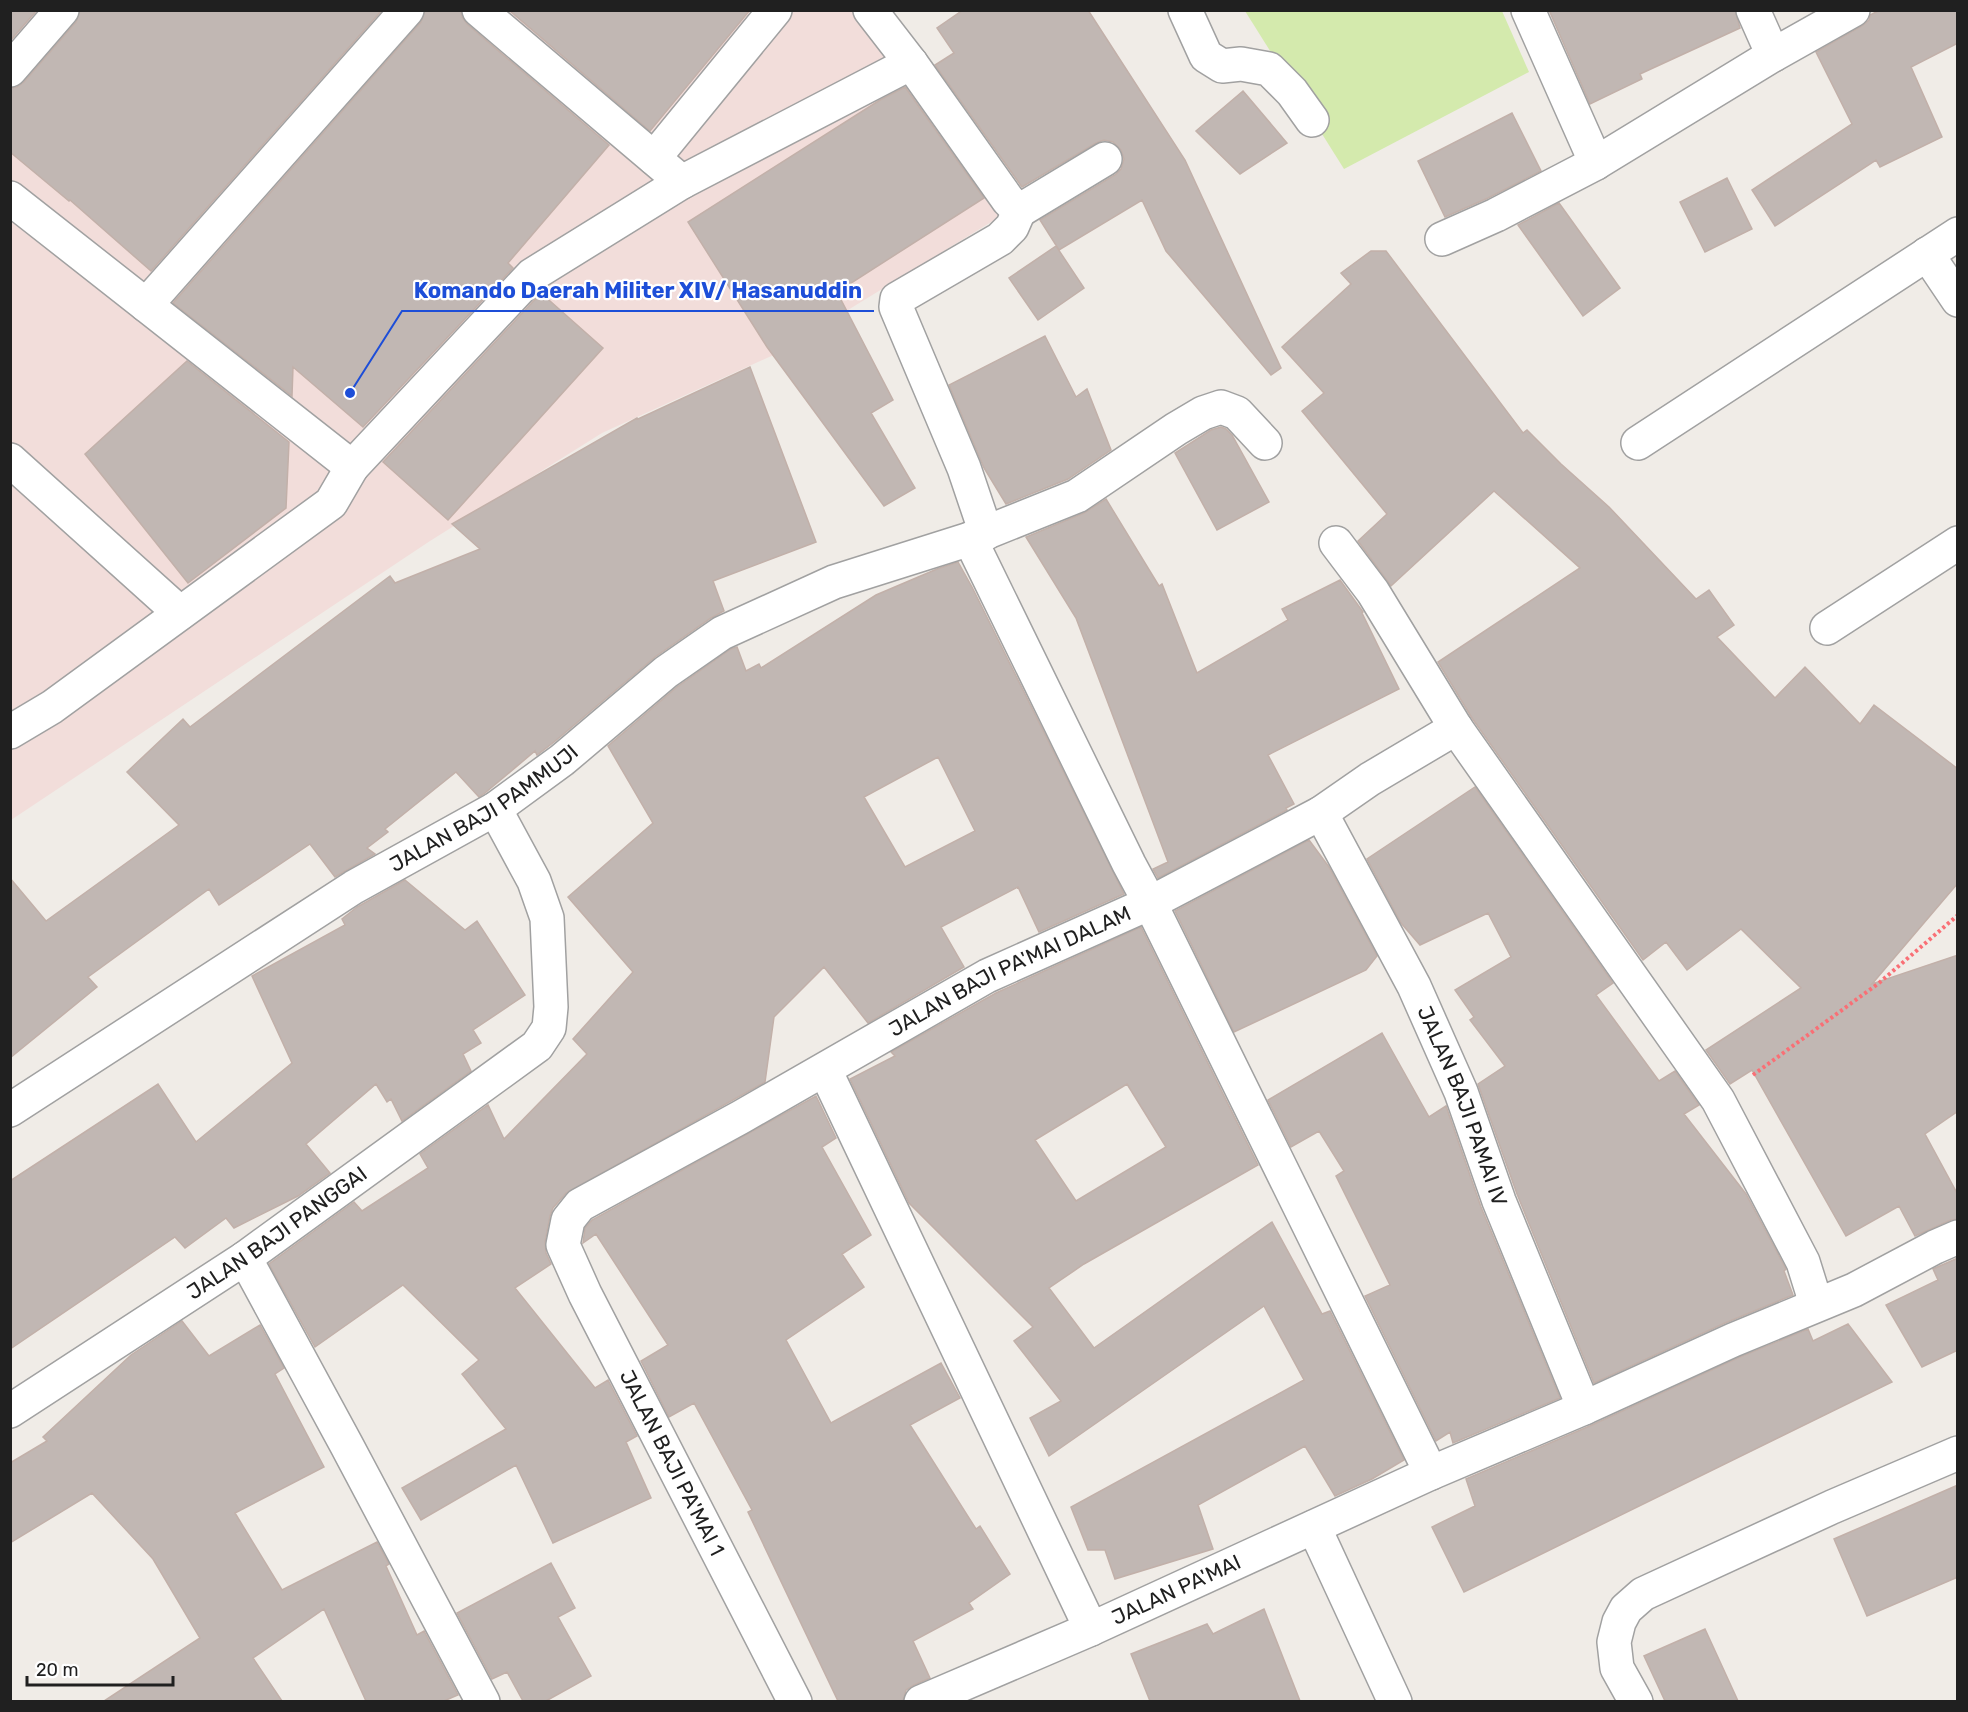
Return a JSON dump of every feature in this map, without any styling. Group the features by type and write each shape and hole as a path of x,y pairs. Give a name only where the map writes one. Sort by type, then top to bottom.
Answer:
{"street":[{"path":"10,70 62,10"},
{"path":"146,306 407,10"},
{"path":"479,10 682,182"},
{"path":"654,158 776,10"},
{"path":"870,10 911,63 1008,200 1019,211"},
{"path":"1185,10 1206,56 1222,66 1241,64 1269,69 1292,92 1312,120"},
{"path":"1528,10 1596,163"},
{"path":"1753,10 1773,55"},
{"path":"1442,239 1496,215 1596,163 1773,55 1852,10"},
{"path":"10,732 52,707 331,503 352,467 532,274 682,182 911,63"},
{"path":"1105,159 1019,211 1012,227 1000,239 910,290 897,299 896,307 964,468 978,536 1129,864 1431,1473"},
{"path":"10,198 352,467"},
{"path":"1638,443 1958,234"},
{"path":"1927,254 1958,300"},
{"name":"JALAN BAJI PAMMUJI","path":"10,1110 354,887 495,809 562,760 666,672 722,633 834,582 978,536 1077,496 1176,429 1203,414 1221,408 1237,413 1264,443"},
{"path":"10,460 180,613"},
{"path":"1336,543 1373,592 1456,728 1718,1100 1803,1262 1813,1294 1811,1307"},
{"path":"1827,628 1958,543"},
{"name":"JALAN BAJI PA'MAI DALAM","path":"568,1220 580,1205 825,1070 987,976 1150,903 1320,813 1370,779 1456,728"},
{"name":"JALAN BAJI PANGGAI","path":"10,1411 245,1258 537,1047 549,1028 551,1007 547,918 534,881 495,809"},
{"name":"JALAN BAJI PAMAI IV","path":"1320,813 1414,986 1461,1092 1499,1201 1584,1408"},
{"path":"825,1070 1091,1629"},
{"name":"JALAN BAJI PA'MAI 1","path":"568,1220 563,1245 585,1294 795,1701"},
{"name":"JALAN PA'MAI","path":"921,1701 1091,1629 1431,1473 1584,1408 1733,1340 1854,1290 1926,1251 1958,1237"},
{"path":"245,1258 483,1701"},
{"path":"1636,1701 1617,1668 1614,1642 1619,1622 1626,1609 1643,1594 1832,1507 1958,1453"},
{"path":"1314,1527 1395,1701"}],"path":[{"path":"1718,1100 1879,983 1958,915"}],"shaded area":[{"path":"11,11 863,11 1009,211 778,353 602,433 430,541 11,820"}],"green space":[{"path":"1245,11 1502,11 1529,72 1344,169"}],"building":[{"path":"10,10 37,10 10,41"},
{"path":"80,10 382,10 151,271 70,200 10,152 10,88 17,87 24,82 76,22"},
{"path":"425,10 461,10 462,17 467,24 609,145 508,263 513,268 363,427 293,367 292,396 173,303 421,22"},
{"path":"509,10 750,10 650,131"},
{"path":"963,10 1088,10 1185,160 1281,368 1271,375 1166,251 1142,200 1059,250 1040,220 1115,175 1121,169 1124,159 1121,150 1113,142 1104,140 1022,187 935,65 954,53 937,28"},
{"path":"1549,10 1735,10 1740,28 1640,74 1642,79 1590,104"},
{"path":"1880,10 1958,10 1958,43 1911,67 1942,137 1880,167 1876,160 1775,226 1752,190 1852,124 1816,52 1862,26 1869,20 1870,15"},
{"path":"905,87 984,198 837,292 893,400 871,413 915,488 884,506 767,347 688,222 880,100"},
{"path":"1243,91 1287,143 1240,174 1196,131"},
{"path":"1512,113 1541,171 1445,217 1418,161"},
{"path":"1727,178 1752,229 1705,252 1680,202"},
{"path":"1559,203 1620,288 1583,316 1518,225"},
{"path":"1056,246 1084,288 1038,320 1009,278"},
{"path":"1371,251 1386,251 1523,433 1527,430 1609,507 1696,599 1709,590 1734,625 1717,637 1775,698 1805,667 1860,724 1874,705 1958,769 1958,883 1872,984 1958,955 1958,1111 1925,1134 1958,1195 1958,1219 1915,1236 1899,1206 1846,1236 1752,1070 1730,1084 1706,1050 1801,988 1741,929 1687,970 1666,942 1643,960 1472,718 1438,662 1580,568 1494,491 1391,586 1358,541 1387,514 1302,411 1324,393 1282,347 1351,284 1341,273"},
{"path":"541,293 603,348 448,520 383,462"},
{"path":"1045,336 1076,397 1087,389 1111,450 1068,479 1006,504 984,468 949,385"},
{"path":"187,361 289,442 286,508 188,583 85,454"},
{"path":"750,367 816,542 713,581 724,611 655,657 554,742 537,755 535,751 479,797 456,772 385,829 388,832 367,848 375,854 335,877 310,844 219,905 209,889 88,977 97,987 10,1058 10,878 46,921 179,825 127,772 183,719 190,727 390,576 395,583 480,549 452,524 637,418"},
{"path":"1221,427 1232,435 1269,502 1217,530 1175,453 1211,430"},
{"path":"1106,499 1159,586 1162,584 1197,673 1288,620 1282,609 1340,580 1363,612 1399,689 1268,755 1294,804 1286,808 1287,810 1158,878 1153,869 1168,862 1076,618 1026,537 1084,513"},
{"path":"958,562 1124,894 1039,932 1018,887 941,927 964,967 868,1023 824,967 774,1017 765,1082 566,1193 553,1208 550,1216 545,1242 546,1253 551,1264 515,1288 595,1388 608,1380 637,1436 626,1442 651,1498 553,1543 516,1465 421,1520 402,1488 506,1429 462,1374 479,1360 403,1285 315,1347 269,1264 354,1202 362,1211 428,1168 420,1154 488,1105 504,1139 587,1054 573,1039 633,972 568,897 653,823 608,746 677,687 731,649 737,647 746,671 759,664 761,668 876,595","holes":["938,757 975,831 905,867 864,797"]},
{"path":"1475,787 1613,983 1596,995 1659,1081 1675,1071 1699,1105 1684,1114 1746,1194 1786,1269 1784,1271 1793,1295 1725,1323 1594,1383 1517,1194 1478,1084 1505,1066 1470,1020 1474,1017 1455,990 1511,957 1488,913 1420,945 1401,923 1367,859"},
{"path":"1309,840 1329,867 1377,956 1366,970 1234,1032 1175,911"},
{"path":"405,880 465,930 477,921 525,995 473,1030 481,1043 463,1054 471,1071 402,1121 391,1099 387,1102 376,1084 306,1144 330,1173 298,1196 234,1228 226,1218 185,1248 175,1237 10,1349 10,1181 158,1084 196,1142 292,1063 252,976 345,925 342,919 357,907"},
{"path":"1141,927 1258,1165 1084,1264 1049,1288 1094,1348 1272,1222 1322,1314 1330,1311 1404,1460 1372,1479 1335,1496 1305,1446 1198,1505 1213,1549 1115,1579 1105,1550 1088,1550 1071,1507 1304,1380 1264,1306 1049,1456 1030,1418 1061,1401 1014,1341 1033,1327 909,1203 850,1079 895,1056 891,1052 996,993","holes":["1127,1084 1166,1147 1076,1201 1035,1140"]},
{"path":"1382,1033 1429,1117 1446,1106 1481,1207 1560,1398 1453,1443 1450,1432 1436,1441 1365,1296 1390,1285 1336,1176 1344,1171 1319,1131 1291,1147 1268,1100"},
{"path":"816,1096 836,1138 822,1147 871,1235 842,1254 864,1287 786,1340 831,1423 941,1363 960,1398 910,1425 976,1529 980,1526 1010,1574 969,1603 973,1609 913,1641 930,1678 906,1690 903,1701 838,1701 748,1512 752,1510 694,1403 669,1417 641,1361 668,1345 596,1234 583,1243 585,1228 592,1220"},
{"path":"1958,1258 1958,1350 1922,1367 1886,1305 1938,1280 1933,1269"},
{"path":"182,1321 209,1356 260,1325 284,1368 275,1374 324,1467 235,1513 282,1590 377,1542 389,1564 386,1566 417,1635 424,1631 458,1695 444,1701 366,1701 324,1609 253,1658 282,1701 104,1701 200,1638 153,1559 92,1493 10,1543 10,1463 47,1441 43,1437 131,1355"},
{"path":"1848,1324 1892,1382 1464,1592 1432,1527 1475,1506 1466,1479 1808,1329 1813,1341"},
{"path":"1958,1485 1958,1577 1867,1616 1834,1539"},
{"path":"551,1563 575,1608 558,1617 591,1676 546,1701 523,1701 507,1672 492,1679 457,1613"},
{"path":"1264,1609 1300,1701 1150,1701 1131,1654 1207,1624 1213,1634"},
{"path":"1705,1629 1738,1701 1665,1701 1644,1656"}],"place":[{"name":"Komando Daerah Militer XIV/ Hasanuddin","path":"350,393"}]}
